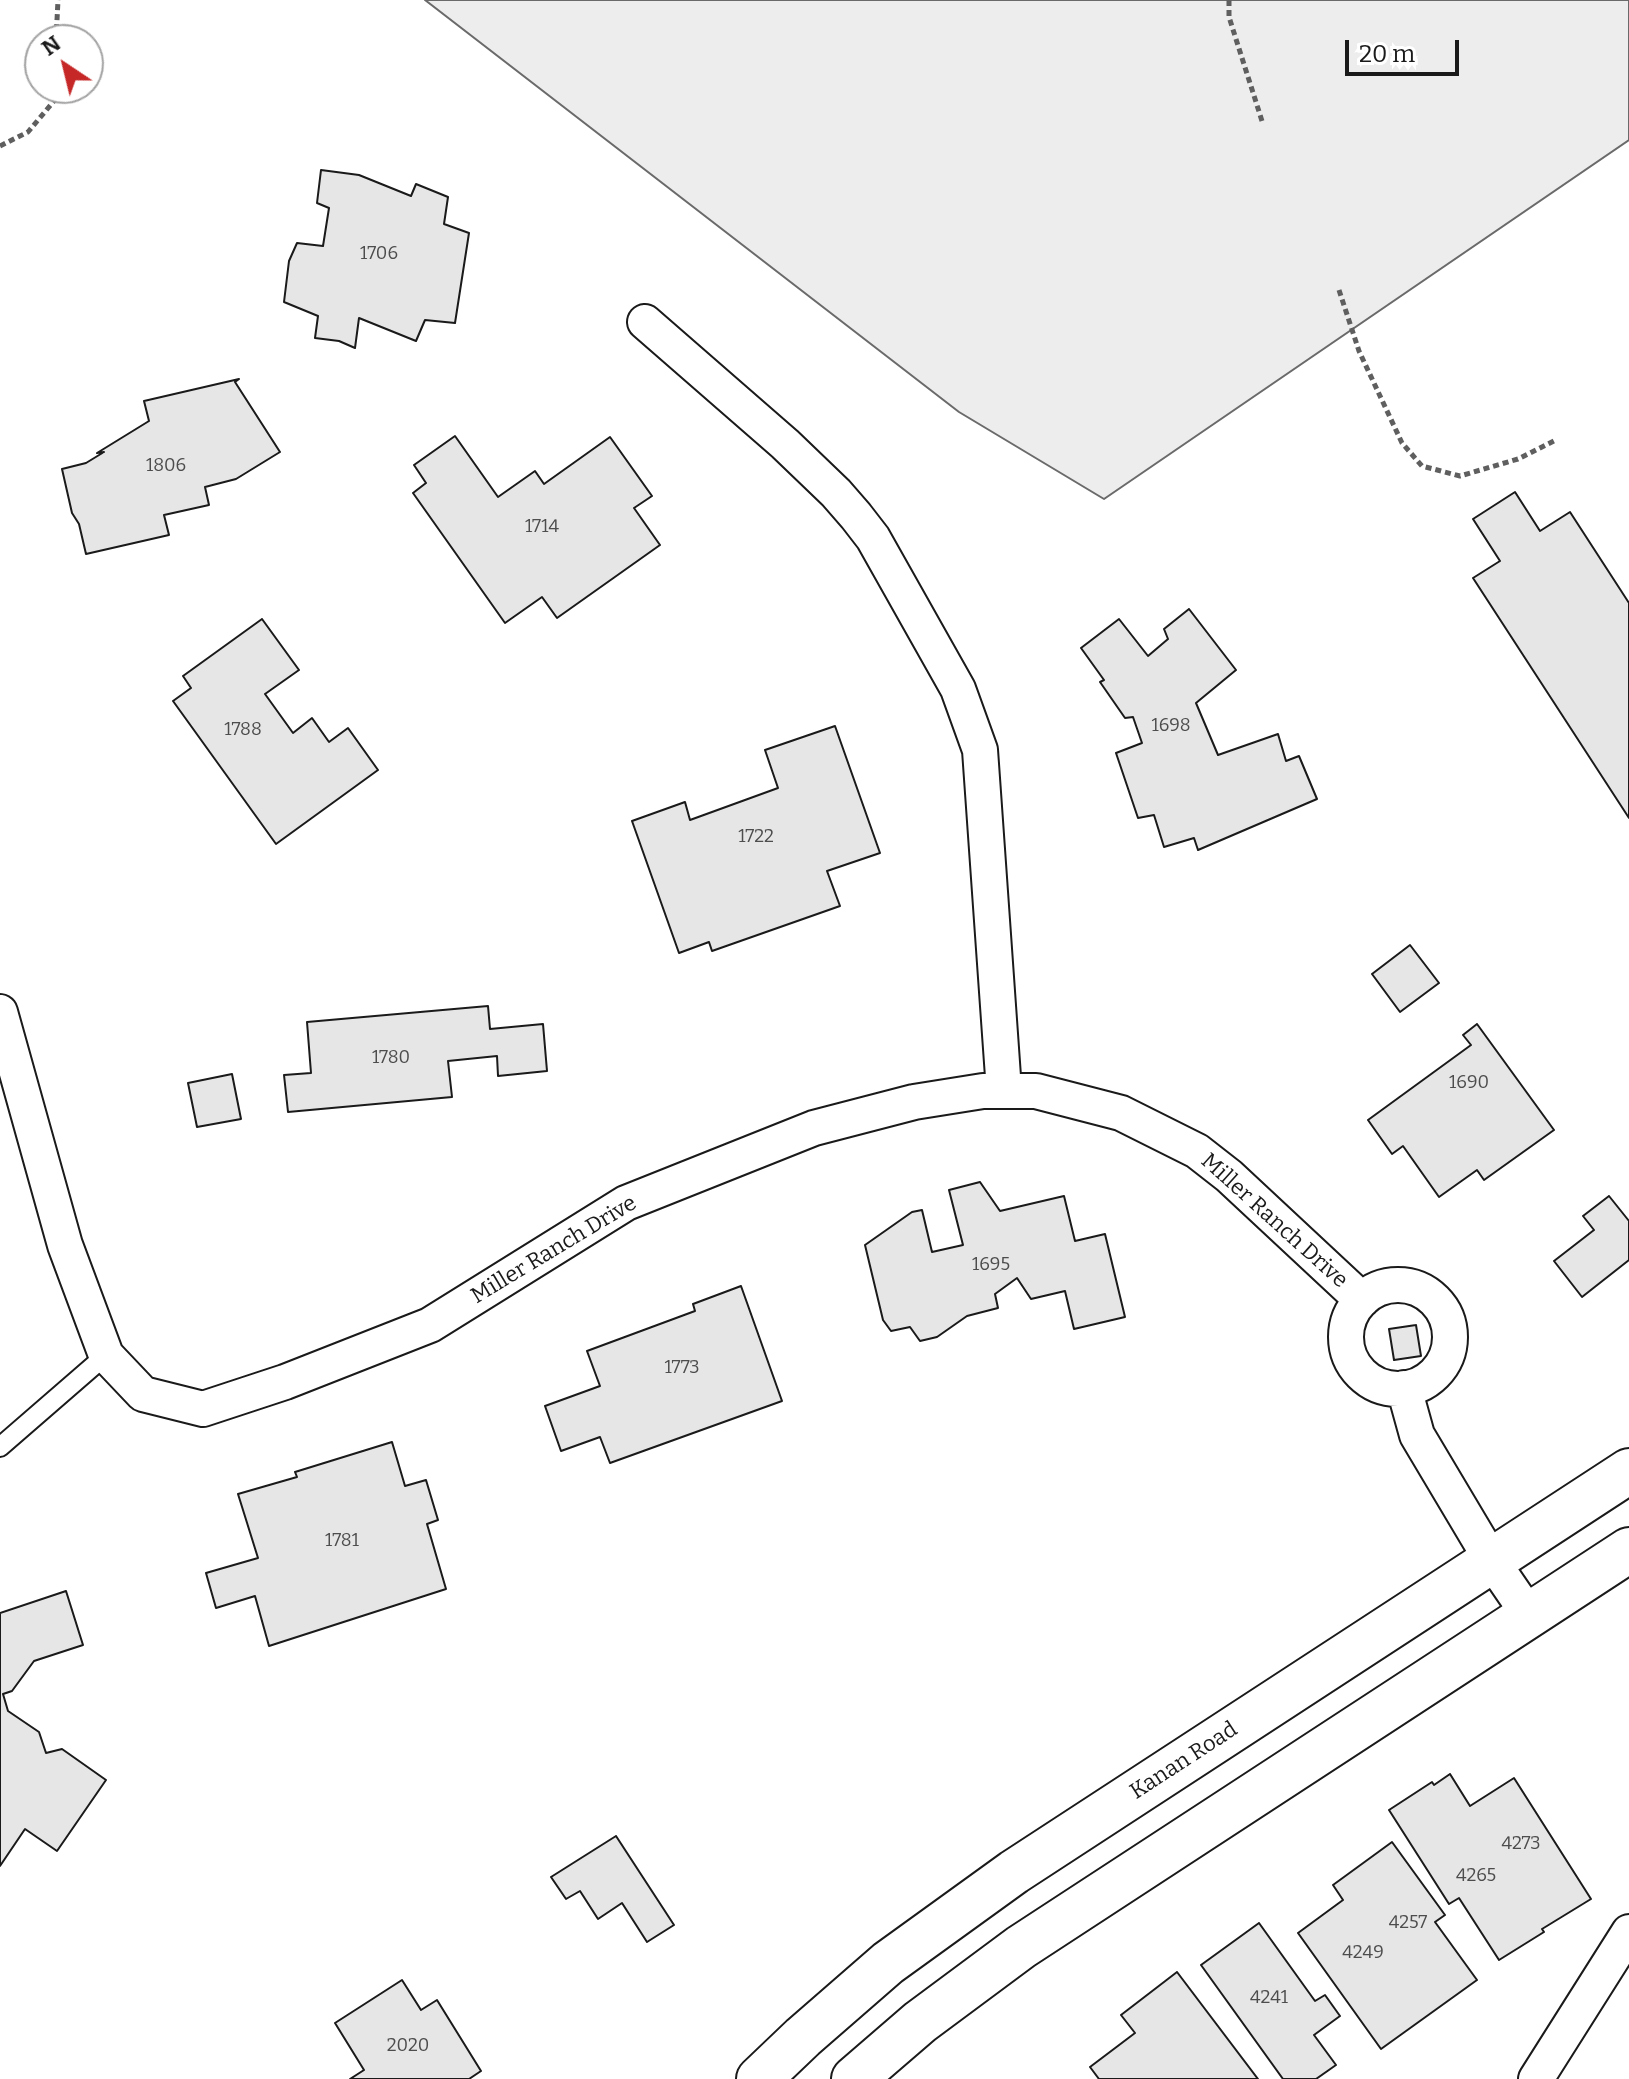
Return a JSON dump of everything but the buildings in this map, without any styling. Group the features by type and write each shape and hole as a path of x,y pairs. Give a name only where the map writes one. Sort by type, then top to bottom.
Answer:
{"main road":[{"name":"Kanan Road","path":"759,2079 888,1963 1014,1872 1629,1471"},
{"path":"854,2079 920,2022 1021,1947 1629,1550"}],"street":[{"path":"645,322 785,444 856,516 873,538 958,689 980,750 1004,1091"},
{"name":"Miller Ranch Drive","path":"0,1012 65,1245 106,1355 143,1394 203,1409 285,1382 430,1325 626,1203 814,1128 914,1102 983,1091 1036,1091 1121,1113 1197,1151 1241,1187 1362,1300"},
{"name":"Miller Ranch Drive","path":"1402,1285 1419,1288 1433,1298 1444,1311 1450,1327 1450,1344 1444,1361 1434,1374 1420,1384 1404,1388 1386,1387 1371,1381 1358,1370 1349,1355 1346,1338 1349,1321 1362,1300 1385,1287 1402,1285"},
{"path":"1404,1388 1417,1435 1492,1561 1529,1615"},
{"path":"1536,2079 1629,1932"}],"lane":[{"path":"0,1447 106,1355"}],"path":[{"path":"57,24 58,0"},
{"path":"1229,0 1229,17 1262,121"},
{"path":"0,146 28,132 51,104"},
{"path":"1339,290 1359,351 1402,443 1422,466 1460,476 1518,459 1554,441"}],"shaded area":[{"path":"425,0 1629,0 1629,140 1104,499 959,412"}]}
